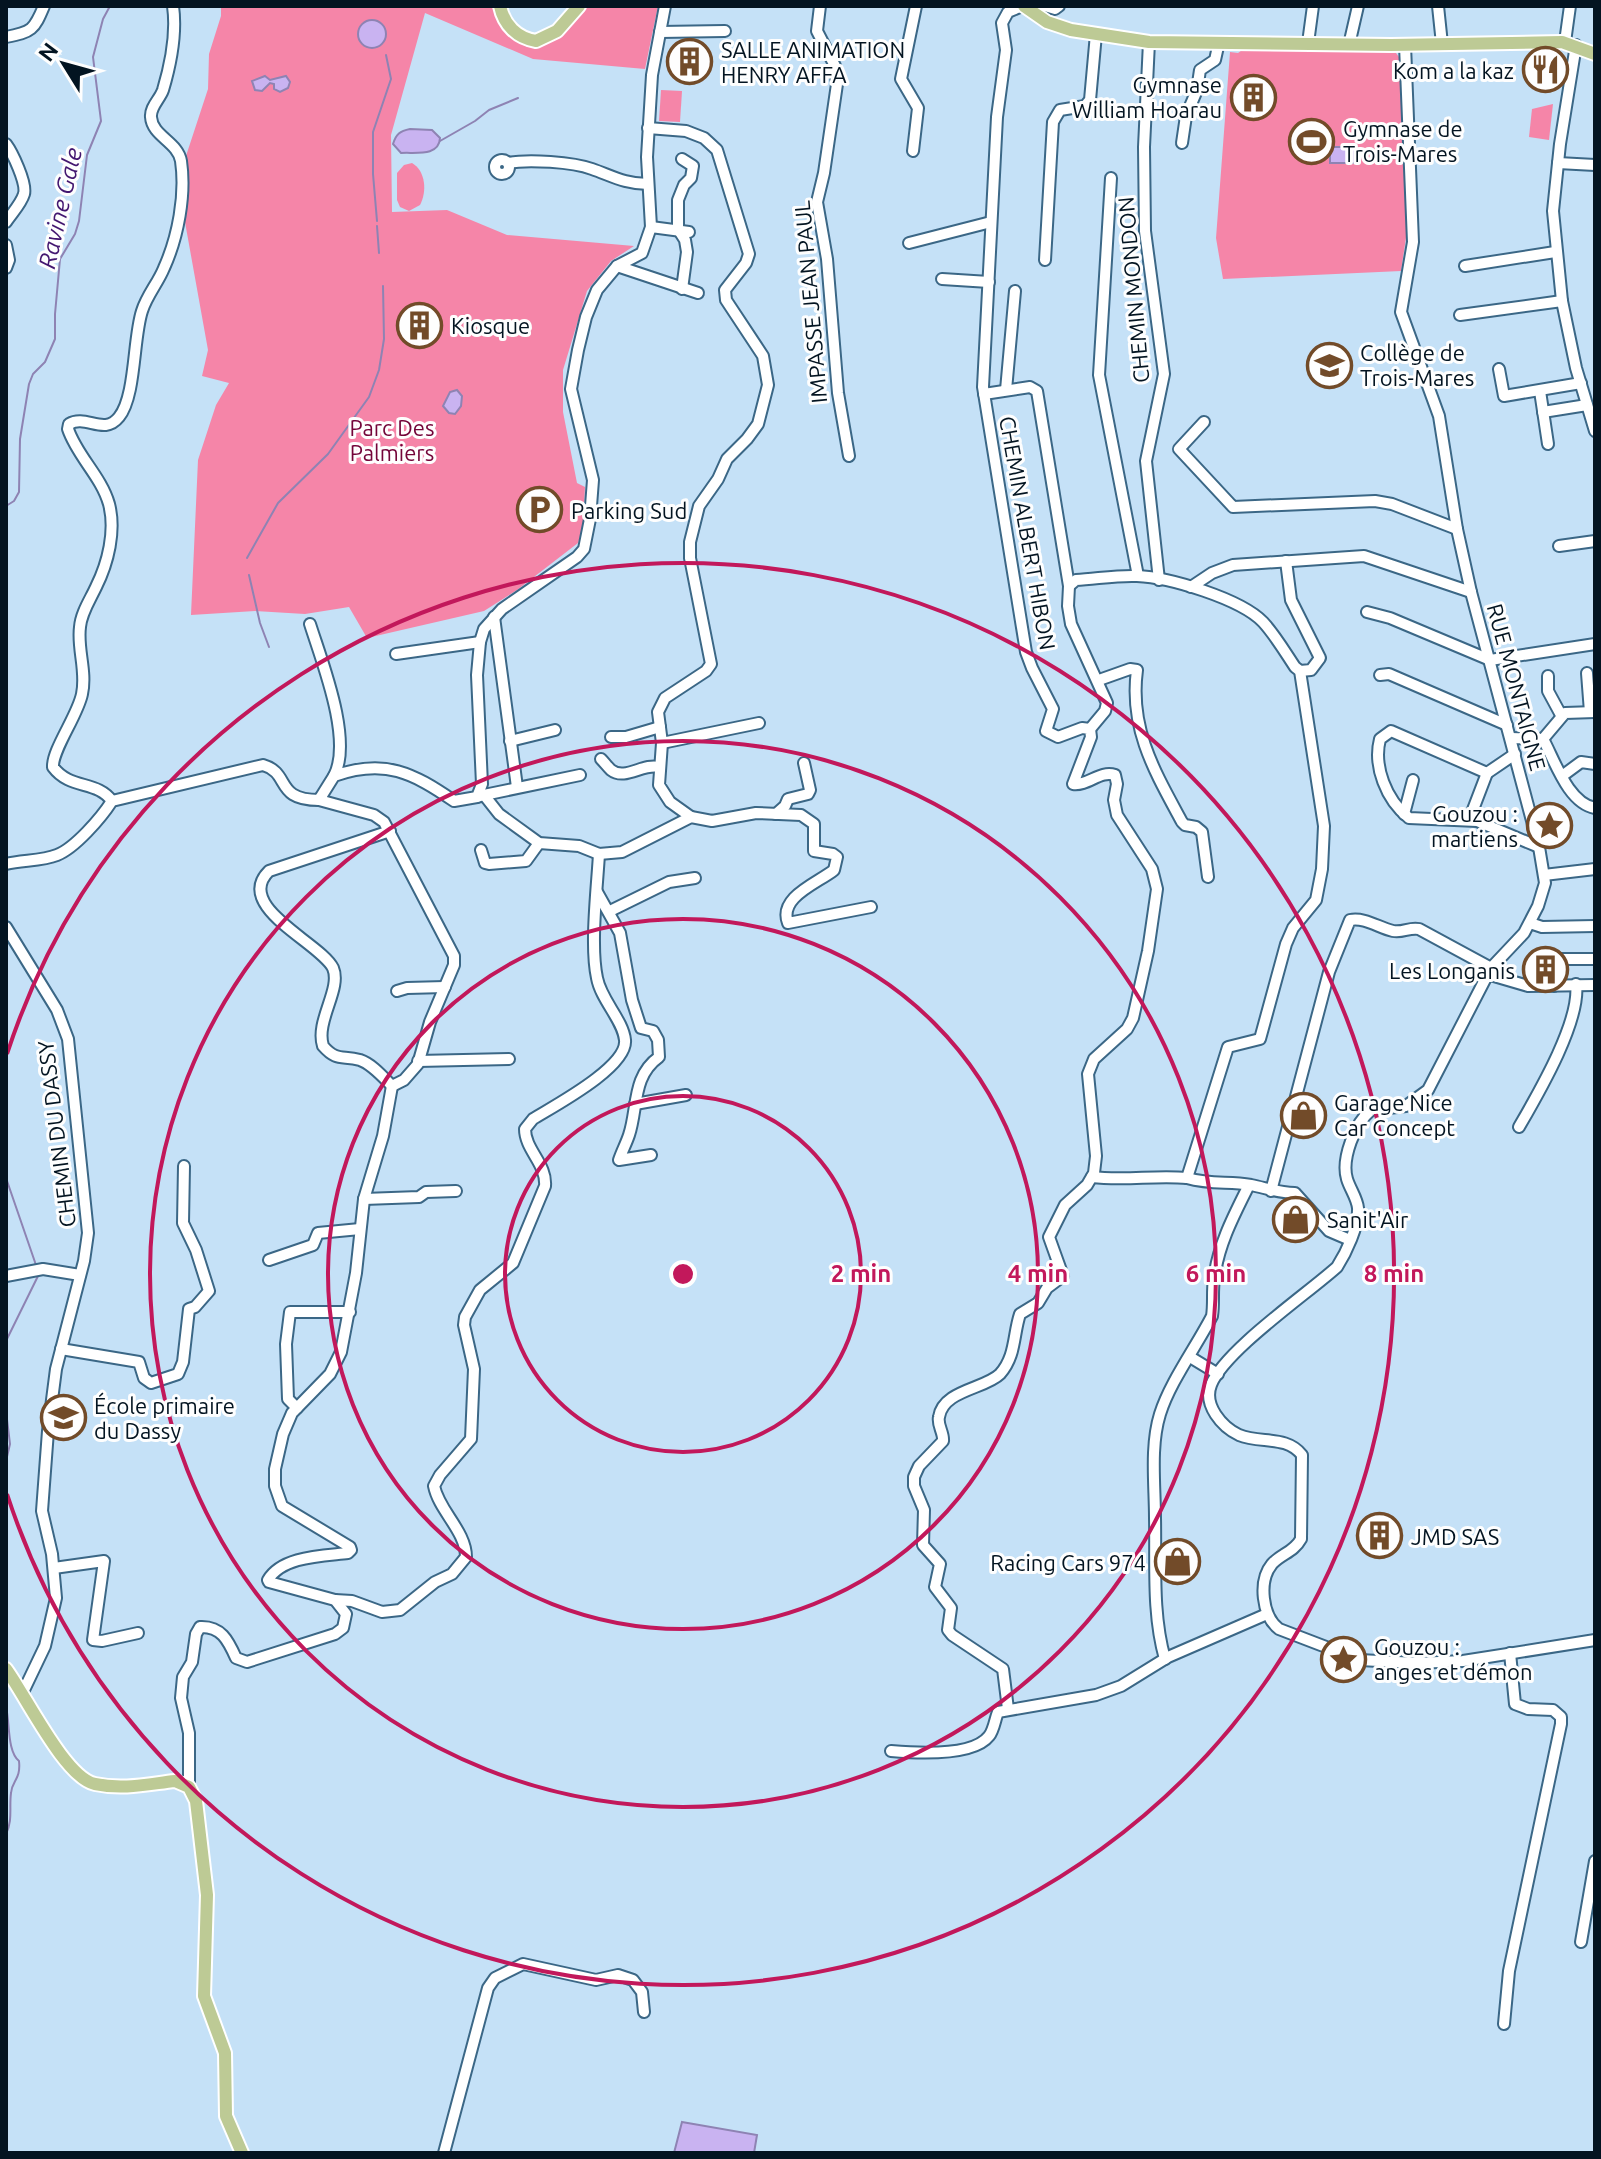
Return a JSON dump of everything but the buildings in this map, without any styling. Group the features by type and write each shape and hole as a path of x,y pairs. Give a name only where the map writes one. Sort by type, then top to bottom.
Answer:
{"main road":[{"path":"500,6 503,19 513,31 536,41 557,31 579,6"},
{"path":"1023,6 1047,22 1149,42 1571,44 1595,54"},
{"path":"6,1669 65,1761 86,1782 122,1787 175,1781 189,1787 196,1801 207,1895 204,1996 225,2053 227,2122 242,2153"}],"street":[{"path":"6,37 29,31 35,26 44,6"},
{"path":"112,801 99,789 79,786 64,778 53,767 55,753 79,708 85,674 80,626 104,570 109,549 110,506 68,429 69,424 79,420 104,426 111,424 124,408 141,313 164,268 179,217 181,158 155,128 151,118 152,107 160,97 169,66 175,27 173,6"},
{"path":"665,6 652,75 648,128 651,227 642,253 617,266 597,290 586,317 571,389 593,480 584,549 494,617 484,629 480,642 477,675 481,796 499,814 539,843 579,846 599,854 622,852 691,817"},
{"name":"IMPASSE JEAN PAUL","path":"820,6 817,31 835,66 837,84 817,202 827,259 841,419 849,456"},
{"path":"913,151 918,108 901,79 916,6"},
{"name":"CHEMIN ALBERT HIBON","path":"1023,6 1008,12 1002,20 1006,50 997,117 984,394 1024,643 1032,668 1053,709 1046,731 1058,737 1082,728 1090,729"},
{"path":"1045,6 1055,9 1059,6"},
{"path":"1308,43 1313,6"},
{"path":"1349,45 1358,6"},
{"path":"1438,6 1442,44"},
{"path":"1570,6 1571,44 1553,211 1555,252 1562,301 1595,431"},
{"path":"660,32 725,31"},
{"path":"1045,260 1053,122 1060,110 1085,106 1090,100 1096,34"},
{"name":"CHEMIN MONDON","path":"1149,42 1144,147 1145,217 1164,374 1146,461 1159,580"},
{"path":"1182,143 1186,116 1197,90 1200,70 1215,60 1219,42"},
{"name":"RUE MONTAIGNE","path":"1218,1374 1238,1350 1337,1267 1350,1240 1358,1208 1345,1170 1359,1123 1371,1110 1406,1106 1428,1090 1489,971 1530,923 1542,895 1544,875 1539,847 1471,592 1457,529 1439,416 1401,312 1413,242 1405,45"},
{"path":"648,128 686,131 704,138 717,150 749,254 744,267 725,290 726,300 763,356 768,385 758,424 727,459 718,479 699,506 690,542 690,558 711,664 706,671 661,702 658,712 662,743 659,767 661,792 681,812 712,821 756,813 801,815 810,819 815,832 812,842 814,851 837,857 834,870 803,890 787,908 788,923 871,907"},
{"path":"6,144 24,187 21,200 6,222"},
{"path":"682,159 691,163 693,174 680,192 687,252 682,289"},
{"path":"508,163 578,165 618,181 648,184"},
{"path":"1558,163 1595,165"},
{"path":"1111,178 1099,375 1138,576"},
{"path":"909,243 991,222"},
{"path":"651,227 684,230"},
{"path":"6,245 9,260 6,268"},
{"path":"1465,266 1555,252"},
{"path":"617,266 698,293"},
{"path":"942,279 989,282"},
{"path":"1006,390 1015,291"},
{"path":"1460,315 1562,301"},
{"path":"1499,369 1504,396 1581,383"},
{"path":"984,394 1034,388 1037,391 1069,586 1071,624 1107,699 1107,707 1090,729 1091,737 1073,784 1080,785 1107,773 1115,775 1117,815 1152,869 1157,889 1148,951 1133,1018 1127,1029 1094,1059 1088,1074 1096,1156 1092,1177 1065,1205 1049,1237 1063,1276 1049,1286 1038,1303 1020,1314 1014,1346 1000,1373 961,1392 941,1411 938,1421 943,1441 915,1473 914,1486 924,1510 921,1540 925,1549 940,1564 935,1587 951,1608 947,1626 952,1635 1003,1669 1008,1709"},
{"path":"1540,391 1548,444"},
{"path":"1543,412 1587,405"},
{"path":"1204,422 1179,447 1180,451 1233,507 1375,501 1392,504 1457,529"},
{"path":"1559,546 1595,541"},
{"path":"1191,587 1212,573 1233,565 1364,556 1471,592"},
{"path":"1286,561 1291,600 1320,658 1311,670 1300,671"},
{"path":"1069,586 1076,580 1138,576 1214,595 1256,615 1300,671 1324,826 1320,891 1289,935 1260,1039 1228,1047 1187,1178"},
{"path":"1367,612 1390,618 1490,660 1595,644"},
{"path":"494,617 517,787"},
{"path":"310,624 341,733 337,770 319,800"},
{"path":"396,654 480,642"},
{"path":"1099,680 1130,669 1137,670 1136,718 1145,751 1182,822 1202,832 1208,877"},
{"path":"1543,739 1561,715 1592,712 1587,673"},
{"path":"1380,675 1389,674 1507,725"},
{"path":"1548,676 1548,691 1561,715"},
{"path":"662,743 759,723"},
{"path":"611,737 626,737 660,727"},
{"path":"510,741 555,730"},
{"path":"1487,773 1394,731 1388,731 1380,739 1377,765 1393,801 1404,814 1414,820 1469,820 1488,824 1539,847"},
{"path":"1511,738 1543,739"},
{"path":"1543,739 1580,802 1595,808"},
{"path":"1469,820 1487,773 1515,754"},
{"path":"601,759 612,771 623,774 652,765 659,767"},
{"path":"1562,776 1581,762 1595,764"},
{"path":"776,814 788,799 808,794 810,790 804,763"},
{"path":"6,864 56,856 78,839 112,801 263,765 272,768 298,799 319,800 374,815 390,831 452,949 454,965 430,1022 415,1069 392,1086"},
{"path":"334,776 365,770 392,770 419,777 454,801 580,775"},
{"path":"1404,814 1413,780"},
{"path":"390,831 269,871 263,877 260,889 262,898 283,924 320,953 333,968 334,982 321,1029 323,1046 336,1058 360,1060 392,1086"},
{"path":"481,850 485,863 489,864 526,861 539,843"},
{"path":"392,1086 383,1136 364,1199 350,1312 341,1352 330,1374 297,1408 283,1434 275,1469 277,1500 282,1506 351,1550 348,1553 305,1558 276,1570 268,1580 335,1600 352,1601 382,1612 400,1610 464,1562 466,1549 434,1486 471,1439 474,1369 465,1317 480,1290 513,1263 545,1186 545,1174 525,1138 525,1129 533,1119 599,1076 623,1052 625,1039 602,994 595,966 599,854"},
{"path":"1544,875 1595,869"},
{"path":"610,911 669,882 695,878"},
{"path":"597,892 620,933 641,1028 653,1031 658,1040 659,1057 652,1062 637,1086 629,1135 619,1160 651,1155"},
{"path":"1271,1191 1329,972 1350,920 1361,920 1397,932 1419,929 1489,971 1519,985 1595,985"},
{"path":"1530,923 1542,927 1595,926"},
{"name":"CHEMIN DU DASSY","path":"6,927 57,1010 68,1039 88,1233 61,1349 48,1431 42,1511 54,1568 56,1598 45,1646 23,1692"},
{"path":"1554,986 1554,964 1558,959 1595,959"},
{"path":"1519,1127 1536,1099 1575,1010 1576,984"},
{"path":"397,991 445,987"},
{"path":"617,1021 636,1014"},
{"path":"418,1061 509,1059"},
{"path":"635,1104 686,1095"},
{"path":"61,1349 139,1362 144,1378 151,1383 178,1374 183,1362 189,1309 195,1307 209,1291 196,1250 183,1223 184,1166"},
{"path":"1092,1177 1121,1181 1167,1176 1209,1184 1249,1185 1295,1193 1329,1231 1350,1240"},
{"path":"1165,1659 1159,1640 1156,1601 1154,1457 1159,1417 1212,1316 1215,1301 1213,1281 1218,1257 1225,1233 1249,1185"},
{"path":"364,1199 419,1197 426,1192 456,1191"},
{"path":"269,1260 313,1245 318,1233 360,1229"},
{"path":"6,1276 38,1270 80,1275"},
{"path":"297,1408 288,1399 286,1344 290,1312 350,1312"},
{"path":"1190,1357 1218,1374 1211,1385 1209,1397 1220,1421 1240,1435 1295,1446 1302,1455 1301,1539 1293,1550 1274,1562 1266,1574 1267,1614 1279,1629 1360,1660 1430,1663 1463,1661 1595,1640"},
{"path":"54,1568 104,1561 93,1640 138,1633"},
{"path":"189,1787 189,1733 181,1698 183,1677 192,1662 200,1627 210,1627 224,1634 236,1658 247,1662 335,1634 343,1628 346,1614 335,1600"},
{"path":"891,1751 933,1755 982,1742 991,1735 998,1712 1096,1695 1121,1686 1165,1659 1267,1614"},
{"path":"1504,2024 1509,1971 1561,1724 1561,1717 1553,1710 1528,1709 1515,1704 1510,1653"},
{"path":"1581,1942 1595,1861"},
{"path":"444,2153 488,1988 495,1978 523,1964 596,1980 618,1975 633,1980 642,1992 644,2012"}],"green space":[{"name":"Parc Des Palmiers","path":"221,6 493,6 504,28 527,47 554,39 585,6 658,6 645,69 533,59 425,13 391,135 392,212 447,210 507,235 634,246 611,261 587,291 563,370 563,412 577,483 585,487 583,527 578,543 484,611 367,638 349,607 305,614 255,611 191,615 198,460 216,405 229,383 202,376 208,350 183,211 185,159 208,89 209,54 221,16"},
{"name":"Gymnase de Trois-Mares","path":"1245,48 1389,52 1399,57 1407,231 1401,271 1223,279 1216,238 1230,52 1238,53"},
{"path":"661,90 682,91 680,122 659,121"},
{"path":"1553,104 1549,140 1529,137 1532,109"},
{"path":"412,163 423,176 424,188 420,205 409,211 400,207 397,200 397,173 404,165"}],"shaded area":[{"path":"372,20 382,24 386,34 382,44 372,48 362,44 358,34 362,24"},
{"path":"265,76 270,80 286,76 290,82 288,88 280,92 270,83 262,91 255,90 252,81"},
{"path":"410,129 432,130 440,138 439,144 431,151 401,153 394,141 399,134"},
{"path":"1330,147 1356,147 1357,163 1330,163"},
{"path":"457,390 462,396 461,406 455,414 449,413 443,406 450,392"},
{"path":"682,2122 757,2135 754,2153 674,2153"}],"waterway":[{"name":"Ravine Gale","path":"6,506 14,501 19,492 20,439 29,384 33,374 45,362 55,339 60,259 79,221 87,155 101,121 93,57 103,19 110,6"},
{"path":"377,221 373,132 391,79 386,55"},
{"path":"440,141 489,110 518,98"},
{"path":"377,226 379,253"},
{"path":"247,558 278,503 328,454 369,397 379,370 384,339 383,286"},
{"path":"249,575 269,647"},
{"name":"Ravine Gale","path":"6,1178 37,1268"},
{"name":"Ravine Gale","path":"6,1341 39,1274"},
{"name":"Ravine Gale","path":"6,1411 10,1444 6,1461"},
{"name":"Ravine Gale","path":"6,1707 11,1744 19,1761 6,1834"}],"place":[{"name":"SALLE ANIMATION HENRY AFFA","path":"690,62"},
{"name":"Kom a la kaz","path":"1545,70"},
{"name":"Gymnase William Hoarau","path":"1253,97"},
{"name":"Gymnase de Trois-Mares","path":"1312,141"},
{"name":"Kiosque","path":"420,325"},
{"name":"Collège de Trois-Mares","path":"1329,365"},
{"name":"Parking Sud","path":"540,510"},
{"name":"Gouzou : martiens","path":"1549,826"},
{"name":"Les Longanis","path":"1546,970"},
{"name":"Garage Nice Car Concept","path":"1303,1115"},
{"name":"Sanit'Air","path":"1296,1219"},
{"name":"École primaire du Dassy","path":"63,1418"},
{"name":"JMD SAS","path":"1380,1536"},
{"name":"Racing Cars 974","path":"1177,1562"},
{"name":"Gouzou : anges et démon","path":"1343,1659"}]}
